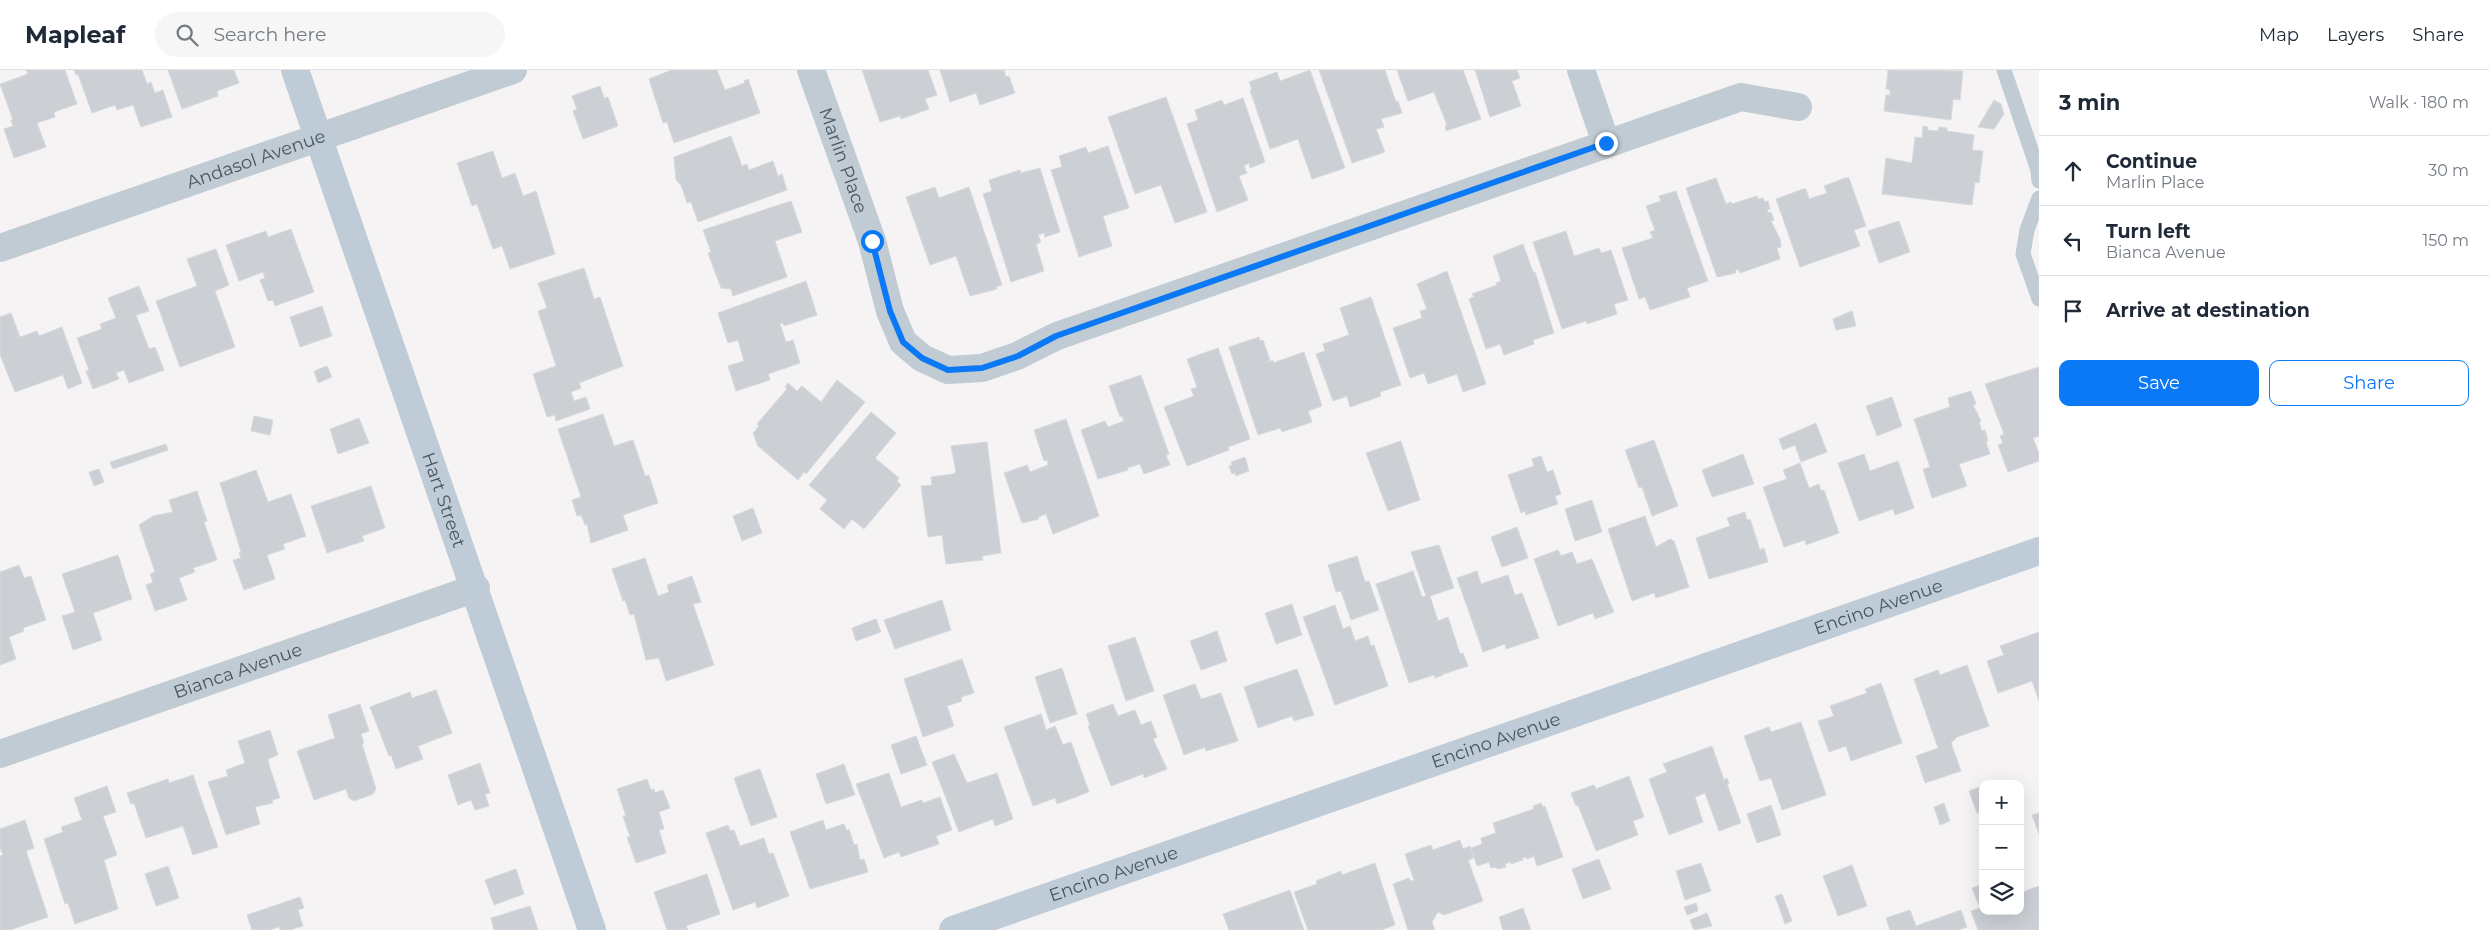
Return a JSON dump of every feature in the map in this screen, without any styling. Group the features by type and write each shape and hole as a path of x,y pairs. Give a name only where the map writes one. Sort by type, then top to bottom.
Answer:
{"street":[{"name":"Hart Street","path":"295,70 476,588 592,930"},
{"name":"Andasol Avenue","path":"0,248 513,70"},
{"name":"Marlin Place","path":"811,70 872,241 890,311 903,342 922,358 948,370 982,368 1018,356 1056,336 1606,143"},
{"path":"1581,70 1606,143 1741,97 1798,107"},
{"name":"Encino Avenue","path":"952,930 2039,550"},
{"name":"Bianca Avenue","path":"0,754 476,588"}],"lane":[{"path":"2004,70 2038,170 2039,181"},
{"path":"2039,198 2027,230 2023,254 2039,298"}],"building":[{"path":"26,70 65,70 77,104 54,112 55,117 37,123 46,147 14,158 4,129 13,126 11,120 13,120 0,84 28,74"},
{"path":"74,70 142,70 147,84 151,82 155,93 163,90 172,117 141,127 133,105 117,110 115,105 92,113 78,74 76,75"},
{"path":"168,70 234,70 239,83 217,91 218,96 182,109"},
{"path":"671,70 717,70 725,90 745,83 744,81 748,79 760,113 674,143 667,122 663,123 649,79"},
{"path":"862,70 928,70 937,95 925,99 929,109 901,119 900,116 880,122"},
{"path":"940,70 1004,70 1006,77 1009,76 1015,93 980,105 976,93 950,102"},
{"path":"1310,70 1345,168 1312,179 1298,139 1270,149 1249,82 1277,72 1280,81"},
{"path":"1319,70 1385,70 1396,102 1398,101 1402,113 1381,119 1384,127 1376,129 1385,152 1352,163"},
{"path":"1397,70 1463,70 1481,119 1446,131 1445,126 1447,125 1434,92 1408,101"},
{"path":"1475,70 1517,70 1520,78 1512,81 1521,106 1490,117"},
{"path":"1888,70 1963,71 1960,100 1953,99 1951,120 1884,111 1886,95 1890,95 1890,90 1886,89"},
{"path":"600,86 604,98 608,97 618,126 583,139 573,111 577,109 572,96"},
{"path":"1166,97 1207,212 1175,223 1161,185 1135,194 1108,117"},
{"path":"1243,98 1265,162 1250,168 1249,163 1244,166 1247,173 1239,176 1248,200 1217,212 1187,124 1198,120 1195,110 1222,100 1224,105"},
{"path":"1994,100 2001,104 2004,114 1994,129 1978,127"},
{"path":"1923,126 1928,127 1927,130 1938,131 1939,127 1947,128 1947,131 1974,135 1972,150 1983,151 1979,183 1975,182 1972,205 1882,194 1886,158 1912,163 1915,137 1922,138"},
{"path":"731,136 742,166 747,164 749,170 773,161 778,176 782,174 787,190 698,222 691,202 687,203 681,185 676,180 674,157"},
{"path":"1108,146 1129,208 1103,216 1112,246 1079,257 1051,170 1062,167 1059,156 1086,147 1088,153"},
{"path":"493,151 502,178 515,173 523,196 536,191 555,254 510,269 502,246 493,249 477,204 472,206 457,163"},
{"path":"1040,168 1060,232 1045,237 1044,233 1038,235 1041,242 1036,244 1044,271 1011,282 983,194 992,191 989,180 1020,170 1021,173"},
{"path":"1716,178 1726,204 1757,196 1758,199 1763,198 1765,202 1768,201 1770,209 1767,210 1768,213 1771,212 1774,220 1771,221 1780,239 1781,247 1777,248 1780,259 1740,273 1738,269 1735,271 1736,273 1717,277 1686,188"},
{"path":"1849,178 1866,226 1854,230 1860,246 1800,267 1776,199 1806,189 1809,199 1827,193 1824,186"},
{"path":"935,187 939,198 969,187 1002,285 996,287 997,289 970,296 956,256 930,265 906,197"},
{"path":"1676,191 1708,281 1687,288 1690,297 1650,310 1645,297 1639,299 1622,248 1653,238 1650,232 1655,230 1646,206 1661,201 1659,196"},
{"path":"791,201 802,232 775,241 787,277 733,296 731,289 721,288 708,253 711,252 703,230"},
{"path":"1899,221 1910,252 1879,263 1868,231"},
{"path":"291,229 314,292 275,306 273,300 268,301 260,280 265,278 263,272 239,281 226,245 266,231 268,237"},
{"path":"1566,231 1574,256 1599,248 1601,253 1611,250 1628,300 1614,304 1617,314 1587,324 1586,321 1562,329 1533,242"},
{"path":"1523,244 1533,272 1535,272 1554,333 1533,340 1534,344 1504,355 1500,344 1486,349 1469,299 1474,297 1472,294 1497,285 1496,283 1501,281 1493,256"},
{"path":"216,249 229,285 215,291 235,347 180,367 156,301 197,286 187,259"},
{"path":"584,268 594,299 600,297 623,366 579,383 581,388 571,392 574,401 586,397 590,409 556,421 555,415 547,417 533,374 556,366 538,311 547,308 538,283"},
{"path":"1447,271 1486,384 1463,392 1457,374 1428,384 1424,373 1410,378 1393,328 1422,318 1420,311 1427,309 1417,284"},
{"path":"806,281 817,315 784,326 783,323 780,324 786,342 793,340 800,363 768,374 770,380 736,391 728,366 744,361 738,340 728,343 718,313"},
{"path":"139,286 149,311 136,315 149,349 155,347 164,370 129,383 124,370 116,373 119,379 93,389 86,371 89,370 77,338 102,329 100,324 116,318 108,298"},
{"path":"1371,297 1401,385 1380,392 1381,396 1350,407 1347,396 1333,401 1316,354 1325,351 1323,344 1349,335 1340,308"},
{"path":"322,306 332,336 300,347 290,317"},
{"path":"1852,311 1856,326 1836,330 1833,319"},
{"path":"11,313 20,337 37,331 39,336 62,327 82,383 68,389 63,375 15,392 0,355 0,317"},
{"path":"1259,337 1260,341 1263,340 1270,360 1266,363 1273,360 1273,363 1304,352 1322,406 1308,411 1312,422 1282,432 1280,428 1258,435 1229,347"},
{"path":"1218,348 1250,439 1228,447 1229,450 1187,466 1164,407 1194,396 1191,389 1197,387 1187,359"},
{"path":"327,366 332,377 318,383 314,371"},
{"path":"2039,367 2039,436 2033,438 2039,453 2039,461 2008,472 1998,445 2003,443 2000,436 2004,434 1985,384"},
{"path":"1141,375 1169,454 1166,455 1170,465 1144,474 1140,464 1127,468 1128,470 1098,479 1081,430 1105,421 1108,427 1124,421 1122,416 1120,417 1109,386"},
{"path":"837,380 865,402 806,474 804,472 798,480 758,446 753,433 759,426 757,424 787,389 785,387 788,383 797,391 802,386 821,402"},
{"path":"1971,391 1976,404 1973,405 1981,421 1979,422 1982,431 1985,430 1990,454 1959,464 1967,486 1932,498 1923,469 1930,467 1914,419 1950,407 1948,398"},
{"path":"1892,397 1902,426 1877,436 1866,406"},
{"path":"871,412 896,433 875,458 899,478 897,481 901,485 864,529 852,519 844,529 820,509 827,500 809,485"},
{"path":"603,414 614,446 633,440 645,476 649,475 658,503 623,515 628,530 591,543 587,524 585,525 581,515 577,516 572,500 581,497 558,429"},
{"path":"254,416 273,420 270,435 251,431"},
{"path":"359,418 369,443 338,454 330,429"},
{"path":"1066,419 1099,516 1053,534 1046,514 1038,517 1039,519 1022,523 1004,473 1027,465 1030,472 1048,465 1047,460 1044,461 1034,430"},
{"path":"1816,423 1827,452 1801,462 1795,445 1783,450 1779,439"},
{"path":"1654,440 1678,506 1652,516 1642,487 1639,488 1625,450"},
{"path":"1401,441 1420,500 1388,511 1366,453"},
{"path":"987,442 1001,553 982,556 983,560 946,564 942,535 928,537 921,486 932,485 931,477 956,472 951,446"},
{"path":"166,444 168,450 113,469 110,462"},
{"path":"1743,454 1754,484 1712,497 1702,470"},
{"path":"1864,454 1870,471 1898,461 1914,508 1895,515 1893,509 1859,521 1838,463"},
{"path":"1541,456 1547,472 1553,470 1561,494 1555,496 1558,504 1526,515 1525,511 1521,513 1508,475 1534,466 1532,459"},
{"path":"1245,457 1249,471 1236,476 1235,473 1232,474 1229,466 1232,465 1231,462"},
{"path":"1800,463 1809,488 1819,484 1821,491 1824,490 1839,533 1806,545 1805,540 1784,547 1763,487 1787,479 1783,470"},
{"path":"99,469 104,482 94,486 89,472"},
{"path":"256,470 268,502 291,494 306,536 283,544 285,549 267,555 275,579 244,590 233,560 241,558 239,553 241,552 220,483"},
{"path":"371,486 385,528 362,536 364,541 327,553 311,506"},
{"path":"197,491 207,521 204,522 217,560 193,568 195,572 179,578 187,600 155,611 146,585 153,582 150,574 155,572 139,525 153,516 173,512 169,500"},
{"path":"1592,500 1602,532 1575,541 1565,509"},
{"path":"753,508 762,533 742,541 733,516"},
{"path":"1745,512 1747,520 1750,519 1760,550 1764,548 1768,562 1709,579 1696,538 1730,526 1727,518"},
{"path":"1645,516 1656,547 1670,539 1674,541 1689,587 1656,598 1654,593 1632,601 1608,529"},
{"path":"1517,527 1528,558 1502,567 1491,537"},
{"path":"1439,545 1454,588 1430,596 1438,621 1448,617 1460,654 1463,653 1468,666 1444,674 1442,672 1443,675 1435,678 1434,675 1409,683 1376,584 1413,571 1422,597 1426,596 1411,552"},
{"path":"1558,550 1561,556 1572,552 1577,564 1592,559 1614,612 1595,619 1593,613 1558,626 1534,559"},
{"path":"118,555 132,599 93,613 102,640 73,650 62,616 75,612 62,574"},
{"path":"1357,556 1365,582 1369,581 1379,610 1351,620 1341,591 1336,592 1328,565"},
{"path":"645,558 658,596 669,592 667,585 692,576 701,602 693,604 714,665 666,681 659,658 646,660 634,614 630,615 625,600 623,601 612,569"},
{"path":"19,565 24,578 31,576 46,620 23,628 24,631 9,637 16,659 0,665 0,572"},
{"path":"1477,571 1481,584 1508,575 1515,595 1522,593 1539,638 1506,649 1505,644 1483,652 1457,578"},
{"path":"942,600 951,630 895,649 884,620"},
{"path":"1292,604 1302,635 1276,644 1265,613"},
{"path":"1335,605 1343,629 1350,626 1355,641 1368,636 1371,646 1374,645 1388,686 1335,705 1303,617"},
{"path":"876,619 881,632 856,641 852,628"},
{"path":"1217,631 1227,661 1201,670 1190,641"},
{"path":"2039,632 2039,701 2032,681 1998,693 1987,661 2004,655 2000,646"},
{"path":"1135,637 1154,691 1126,701 1108,646"},
{"path":"962,659 974,693 961,697 962,701 947,706 954,726 923,737 904,679"},
{"path":"1967,665 1989,726 1957,737 1951,743 1961,771 1925,783 1916,756 1938,748 1914,679 1938,670 1940,675"},
{"path":"1062,668 1077,714 1050,723 1035,677"},
{"path":"1297,669 1314,715 1294,721 1292,716 1258,728 1244,687"},
{"path":"1881,683 1902,743 1851,761 1846,746 1829,752 1818,721 1834,716 1830,706 1867,693 1865,689"},
{"path":"1195,684 1201,699 1221,693 1238,741 1206,751 1205,747 1184,755 1163,695"},
{"path":"436,690 452,733 418,746 423,759 396,769 370,707 410,692 412,698"},
{"path":"360,704 369,731 361,734 364,743 362,744 376,789 373,794 354,801 349,798 346,789 314,800 297,751 335,738 328,715"},
{"path":"1113,704 1118,716 1135,710 1141,725 1151,721 1157,737 1153,739 1167,769 1144,778 1143,774 1111,786 1088,726 1090,725 1086,714"},
{"path":"1041,714 1046,730 1055,726 1063,745 1071,742 1089,792 1057,804 1055,798 1033,806 1004,727"},
{"path":"1801,722 1826,795 1782,810 1771,778 1760,781 1744,736 1769,727 1771,732"},
{"path":"270,730 278,755 268,759 280,798 272,800 273,803 255,807 260,824 226,835 208,782 228,776 226,770 245,763 238,741"},
{"path":"916,736 927,765 901,774 891,745"},
{"path":"1712,746 1724,780 1727,778 1729,784 1727,784 1741,823 1719,831 1705,793 1695,797 1703,822 1669,835 1649,779 1667,772 1663,764"},
{"path":"954,754 967,783 997,773 1013,819 995,826 993,819 959,832 932,762"},
{"path":"480,763 490,793 485,794 489,806 475,810 471,800 458,805 448,775"},
{"path":"844,764 855,795 826,804 816,774"},
{"path":"760,769 777,817 751,826 734,778"},
{"path":"889,773 901,807 922,800 923,803 940,797 952,830 936,836 939,844 901,857 899,852 884,858 856,784"},
{"path":"193,775 218,847 193,855 183,826 146,838 134,803 131,804 127,793 168,779 169,783"},
{"path":"1629,776 1644,817 1633,821 1638,835 1596,851 1578,805 1576,806 1571,793 1594,785 1596,789"},
{"path":"647,779 651,790 654,789 655,793 663,790 670,808 659,812 664,829 659,830 666,853 636,863 627,837 630,837 623,816 626,816 617,789"},
{"path":"107,786 116,812 103,816 117,855 104,860 118,909 75,924 68,903 65,904 44,839 63,832 61,827 82,820 74,798"},
{"path":"1979,787 1979,812 1977,813 1969,791"},
{"path":"1541,803 1543,807 1545,806 1563,857 1537,866 1533,854 1532,857 1522,858 1523,860 1511,864 1510,862 1505,864 1506,867 1497,869 1496,867 1491,868 1489,862 1477,866 1471,848 1482,844 1481,838 1496,833 1493,823 1534,809 1533,806"},
{"path":"1944,803 1950,821 1940,825 1934,807"},
{"path":"1771,805 1781,835 1757,843 1747,814"},
{"path":"2039,813 2039,834 2032,815"},
{"path":"25,820 34,848 26,851 48,917 10,930 0,930 0,856 3,855 0,847 0,829"},
{"path":"823,820 826,830 844,824 847,831 849,829 854,845 857,844 860,860 864,859 868,872 810,889 790,832"},
{"path":"728,825 730,831 734,830 740,846 764,838 769,854 773,853 789,896 757,908 755,902 733,910 706,833"},
{"path":"1460,840 1463,849 1470,846 1474,858 1468,860 1483,901 1444,915 1438,912 1432,922 1435,930 1408,930 1393,884 1409,878 1410,881 1414,880 1405,854 1431,845 1433,850"},
{"path":"1599,859 1611,889 1583,899 1572,869"},
{"path":"1375,863 1395,925 1381,930 1308,930 1294,892 1317,884 1316,881 1341,871 1342,875"},
{"path":"1701,863 1711,891 1685,900 1676,871"},
{"path":"1852,865 1867,906 1838,916 1823,876"},
{"path":"168,866 179,898 156,906 145,874"},
{"path":"516,869 524,894 494,905 485,880"},
{"path":"707,874 720,914 686,926 688,930 667,930 654,892"},
{"path":"1979,885 1979,906 1972,888"},
{"path":"2039,886 2039,930 1978,930 1971,911 1979,908 1979,915 2024,915 2024,892"},
{"path":"1290,890 1304,930 1229,930 1223,914"},
{"path":"1782,894 1792,921 1785,924 1775,896"},
{"path":"300,897 304,908 298,910 303,926 290,930 280,930 279,927 269,930 252,930 247,915"},
{"path":"1696,903 1698,911 1687,915 1684,907"},
{"path":"530,906 538,930 494,930 491,918"},
{"path":"1523,908 1531,930 1503,930 1499,917"},
{"path":"1910,910 1916,926 1961,910 1967,927 1958,930 1890,930 1886,918"},
{"path":"1707,913 1712,926 1694,930 1690,920"}],"route":[{"path":"872,241 890,311 903,342 922,358 948,370 982,368 1018,356 1056,336 1606,143"}]}
